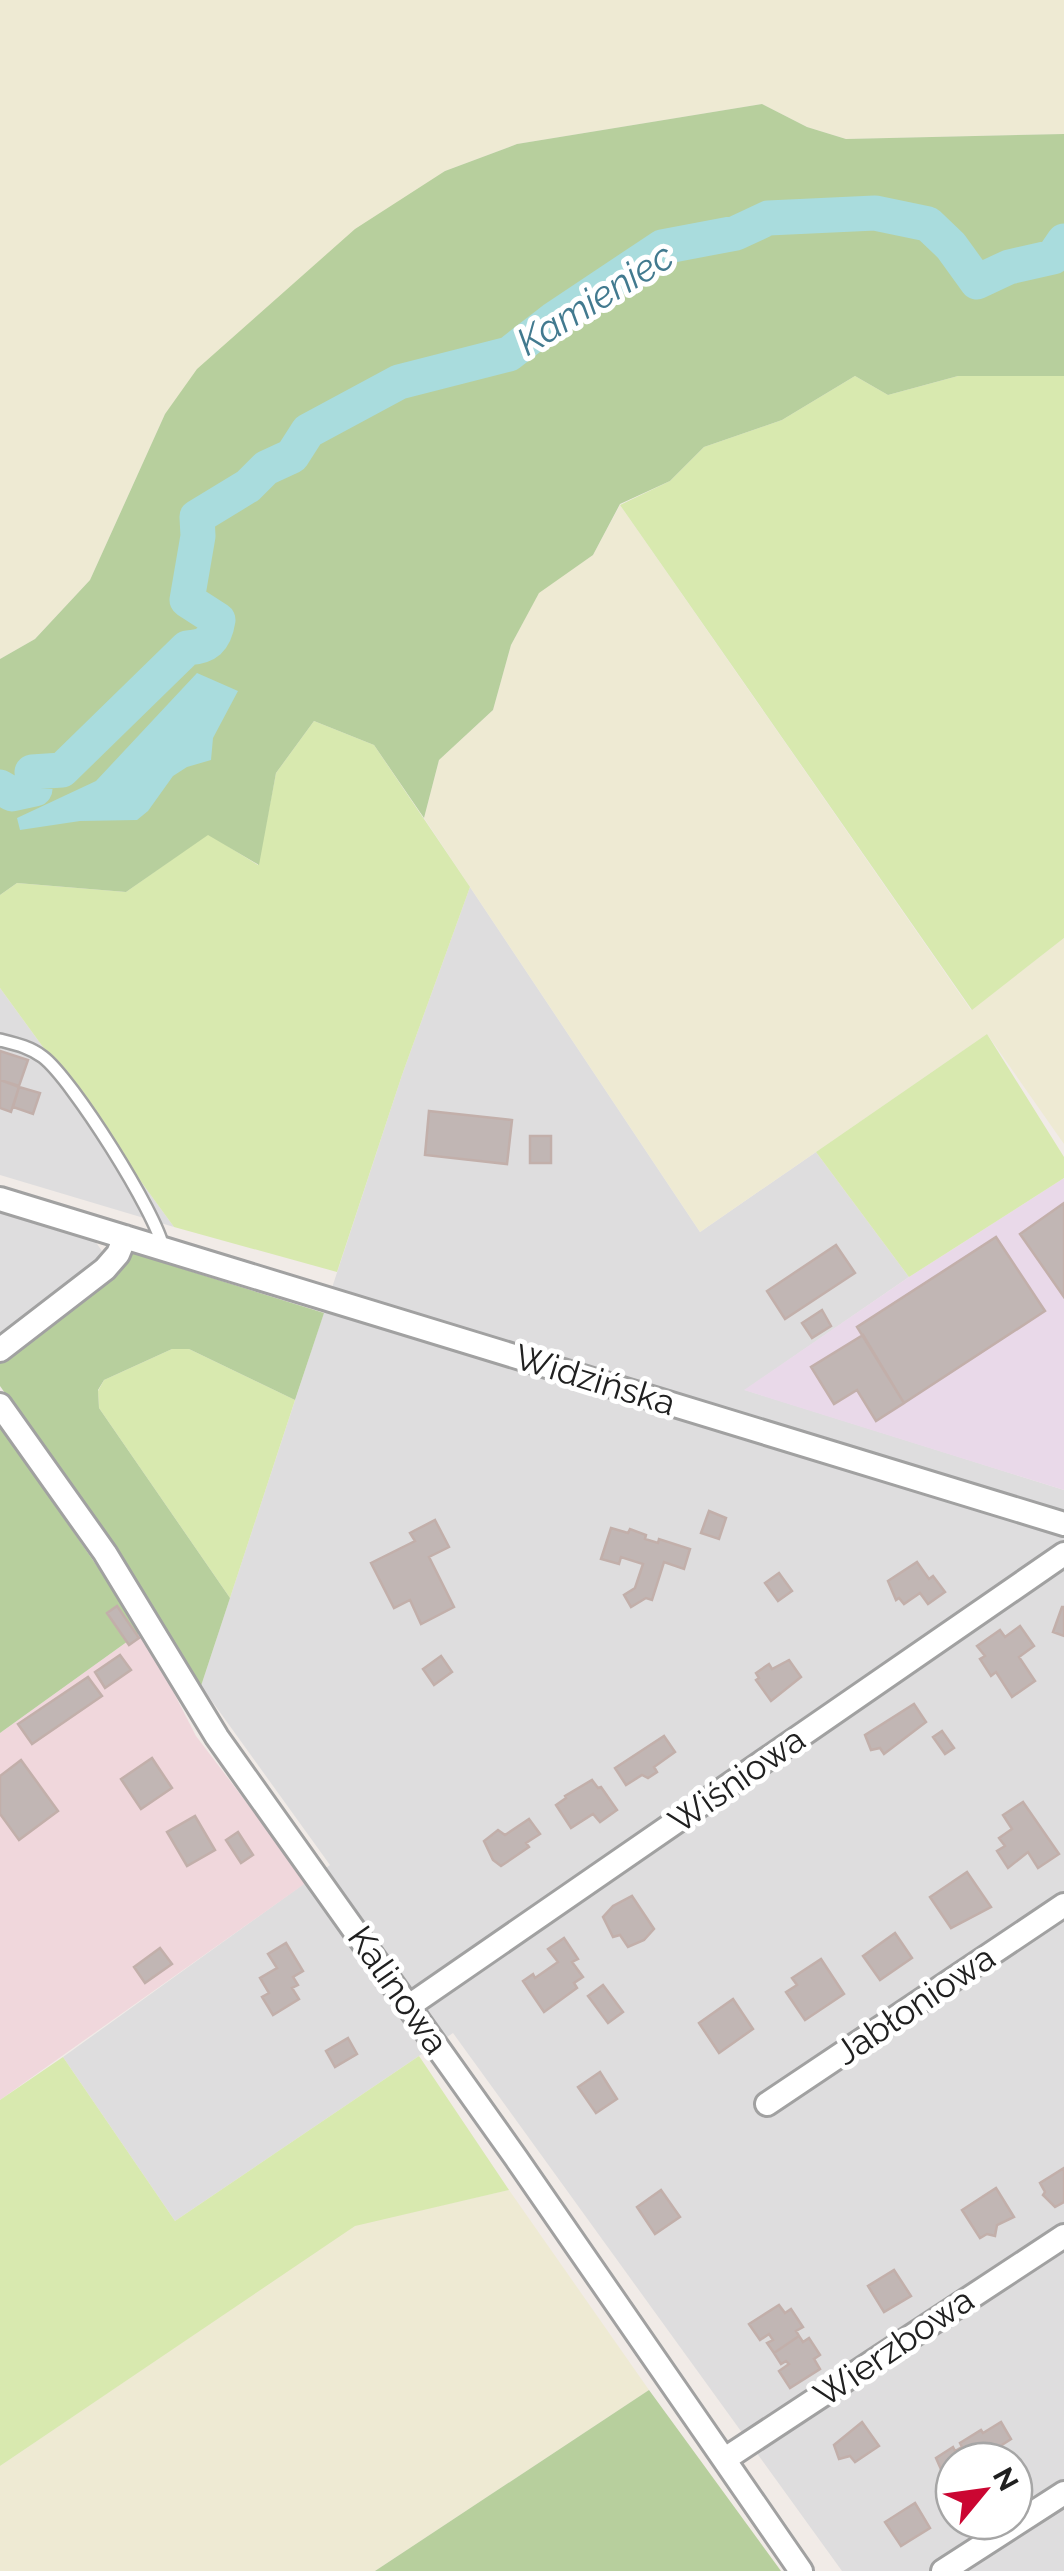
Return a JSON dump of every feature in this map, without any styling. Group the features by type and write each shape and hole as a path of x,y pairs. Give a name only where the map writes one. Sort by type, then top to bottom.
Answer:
{"street":[{"name":"Widzińska","path":"0,1199 1064,1524"},
{"path":"0,1350 105,1268 126,1238"},
{"name":"Kalinowa","path":"0,1405 104,1553 217,1736 802,2571"},
{"name":"Wiśniowa","path":"409,2006 1064,1554"},
{"name":"Jabłoniowa","path":"767,2104 1064,1905"},
{"name":"Wierzbowa","path":"725,2459 1064,2236"},
{"path":"943,2571 1064,2493"}],"lane":[{"path":"0,1040 24,1046 46,1059 136,1188 145,1211 160,1228 162,1248"}],"shaded area":[{"path":"0,0 1064,0 1064,134 846,139 807,127 762,104 517,144 445,171 165,414 90,580 35,639 0,659"},
{"path":"620,505 971,1010 1064,938 1064,1144 987,1034 700,1232 424,818 439,760 493,710 511,645 539,592 593,555"},
{"path":"470,887 700,1232 816,1152 909,1277 745,1390 1064,1490 1064,2571 842,2571 453,2033 175,2221 63,2057 330,1865 201,1686 402,1075"},
{"path":"0,988 174,1227 0,1175"},
{"path":"1064,1178 1064,1490 744,1390 909,1277"},
{"path":"0,1212 95,1241 102,1251 99,1260 0,1345"},
{"path":"142,1631 196,1736 307,1882 0,2100 0,1733"},
{"path":"509,2190 649,2390 375,2571 0,2571 0,2466 355,2225"}],"green space":[{"path":"762,104 807,127 846,139 1064,134 1064,376 958,376 888,395 855,376 782,420 704,447 670,481 620,504 593,555 539,593 511,645 493,710 439,760 424,818 374,745 314,721 276,773 259,865 208,835 126,892 17,883 0,895 0,659 35,639 90,580 165,414 197,369 355,229 445,171 517,144"},
{"path":"855,376 888,395 958,376 1064,376 1064,938 972,1010 620,505 670,481 704,447 782,420"},
{"path":"314,721 374,745 470,887 337,1272 174,1227 0,988 0,895 17,883 126,892 208,834 258,865 276,773"},
{"path":"987,1034 1064,1157 1064,1178 909,1277 816,1152"},
{"path":"132,1253 324,1313 295,1400 189,1349 172,1349 104,1380 98,1390 99,1408 230,1598 201,1686 127,1566 0,1386 0,1363 118,1275"},
{"path":"172,1349 189,1349 295,1400 230,1598 99,1408 98,1391 104,1380"},
{"path":"0,1426 142,1631 0,1733"},
{"path":"419,2056 509,2190 355,2226 0,2466 0,2100 63,2057 175,2221"},
{"path":"649,2390 781,2571 375,2571"}],"water":[{"path":"197,673 238,691 213,738 211,760 173,776 137,820 80,821 20,830 17,818 96,781"}],"building":[{"path":"0,1051 28,1060 19,1086 0,1080"},
{"path":"0,1080 19,1087 11,1112 0,1108"},
{"path":"19,1087 40,1093 33,1114 13,1107"},
{"path":"429,1111 512,1120 507,1164 425,1155"},
{"path":"530,1136 551,1136 551,1163 530,1163"},
{"path":"1064,1203 1064,1297 1020,1234"},
{"path":"996,1237 1045,1311 904,1403 857,1327"},
{"path":"836,1245 855,1273 785,1319 767,1291"},
{"path":"822,1310 831,1326 812,1338 802,1323"},
{"path":"863,1335 904,1403 876,1421 857,1390 834,1404 811,1367"},
{"path":"709,1511 726,1518 719,1539 701,1533"},
{"path":"435,1520 449,1547 429,1557 454,1607 421,1624 410,1600 394,1608 371,1563 415,1541 410,1533"},
{"path":"611,1528 628,1533 630,1529 646,1535 645,1539 658,1543 659,1539 690,1549 684,1569 664,1562 652,1600 646,1598 631,1607 624,1595 635,1588 643,1564 621,1557 619,1564 601,1559"},
{"path":"917,1562 945,1592 928,1604 920,1593 904,1604 899,1598 896,1600 888,1581"},
{"path":"779,1573 792,1591 778,1601 765,1583"},
{"path":"117,1606 139,1638 129,1645 107,1613"},
{"path":"1064,1607 1064,1636 1053,1632"},
{"path":"1020,1626 1034,1646 1019,1657 1035,1681 1012,1697 996,1672 991,1676 980,1659 985,1656 977,1646 1000,1630 1005,1637"},
{"path":"120,1655 131,1670 105,1688 95,1672"},
{"path":"441,1656 452,1672 434,1685 423,1669"},
{"path":"789,1660 801,1677 771,1701 756,1680 756,1673 769,1664 772,1669"},
{"path":"88,1677 102,1696 32,1744 18,1724"},
{"path":"914,1704 926,1722 884,1754 880,1748 871,1750 865,1735"},
{"path":"942,1731 954,1748 945,1754 933,1737"},
{"path":"664,1736 675,1752 654,1767 657,1772 648,1778 642,1775 626,1785 615,1768"},
{"path":"152,1758 172,1788 141,1809 121,1779"},
{"path":"21,1760 58,1811 19,1840 0,1814 0,1776"},
{"path":"592,1780 617,1810 600,1822 593,1814 571,1828 556,1805"},
{"path":"1023,1802 1059,1854 1038,1868 1028,1852 1008,1868 997,1851 1005,1846 999,1838 1012,1829 1003,1815"},
{"path":"195,1816 215,1850 187,1866 167,1832"},
{"path":"529,1819 540,1834 526,1843 529,1847 501,1866 493,1860 484,1841 498,1830 505,1835"},
{"path":"238,1832 253,1855 241,1863 226,1840"},
{"path":"967,1872 991,1907 951,1928 930,1897"},
{"path":"632,1896 654,1929 644,1940 628,1947 620,1935 613,1937 603,1917 613,1906"},
{"path":"895,1933 912,1958 880,1980 863,1956"},
{"path":"564,1938 578,1959 572,1962 583,1977 574,1983 577,1988 544,2012 523,1981 533,1974 535,1978 558,1962 548,1949"},
{"path":"286,1943 303,1971 293,1977 298,1985 292,1988 299,1999 273,2015 262,1997 269,1993 260,1978 277,1968 268,1954"},
{"path":"160,1948 172,1964 145,1983 134,1967"},
{"path":"821,1959 844,1994 805,2020 786,1992 797,1985 792,1978"},
{"path":"603,1985 623,2012 608,2023 588,1996"},
{"path":"733,1999 753,2029 719,2053 699,2023"},
{"path":"348,2038 357,2054 335,2067 326,2051"},
{"path":"600,2072 617,2099 596,2113 578,2087"},
{"path":"1064,2168 1064,2202 1055,2207 1043,2195 1040,2183"},
{"path":"996,2188 1014,2217 997,2225 995,2236 987,2234 980,2238 962,2210"},
{"path":"661,2190 680,2217 655,2234 637,2207"},
{"path":"894,2270 911,2296 884,2312 868,2286"},
{"path":"779,2305 785,2313 791,2309 803,2327 796,2331 799,2336 774,2353 767,2343 773,2340 769,2334 760,2340 749,2324"},
{"path":"799,2336 803,2342 809,2338 820,2355 814,2359 820,2369 790,2388 779,2371 789,2364 781,2364 774,2353"},
{"path":"862,2422 879,2446 855,2462 850,2456 839,2459 834,2445"},
{"path":"1001,2422 1011,2439 963,2441 981,2430 983,2433"},
{"path":"915,2503 930,2528 901,2546 885,2522"}],"waterway":[{"name":"Kamieniec","path":"0,787 12,794 35,789 32,772 62,770 187,648 205,644 215,633 218,620 187,600 198,536 197,517 248,486 266,468 292,456 308,431 399,382 509,354 662,247 736,233 768,218 875,213 928,224 951,246 977,282 1009,267 1053,257 1064,241"}]}
